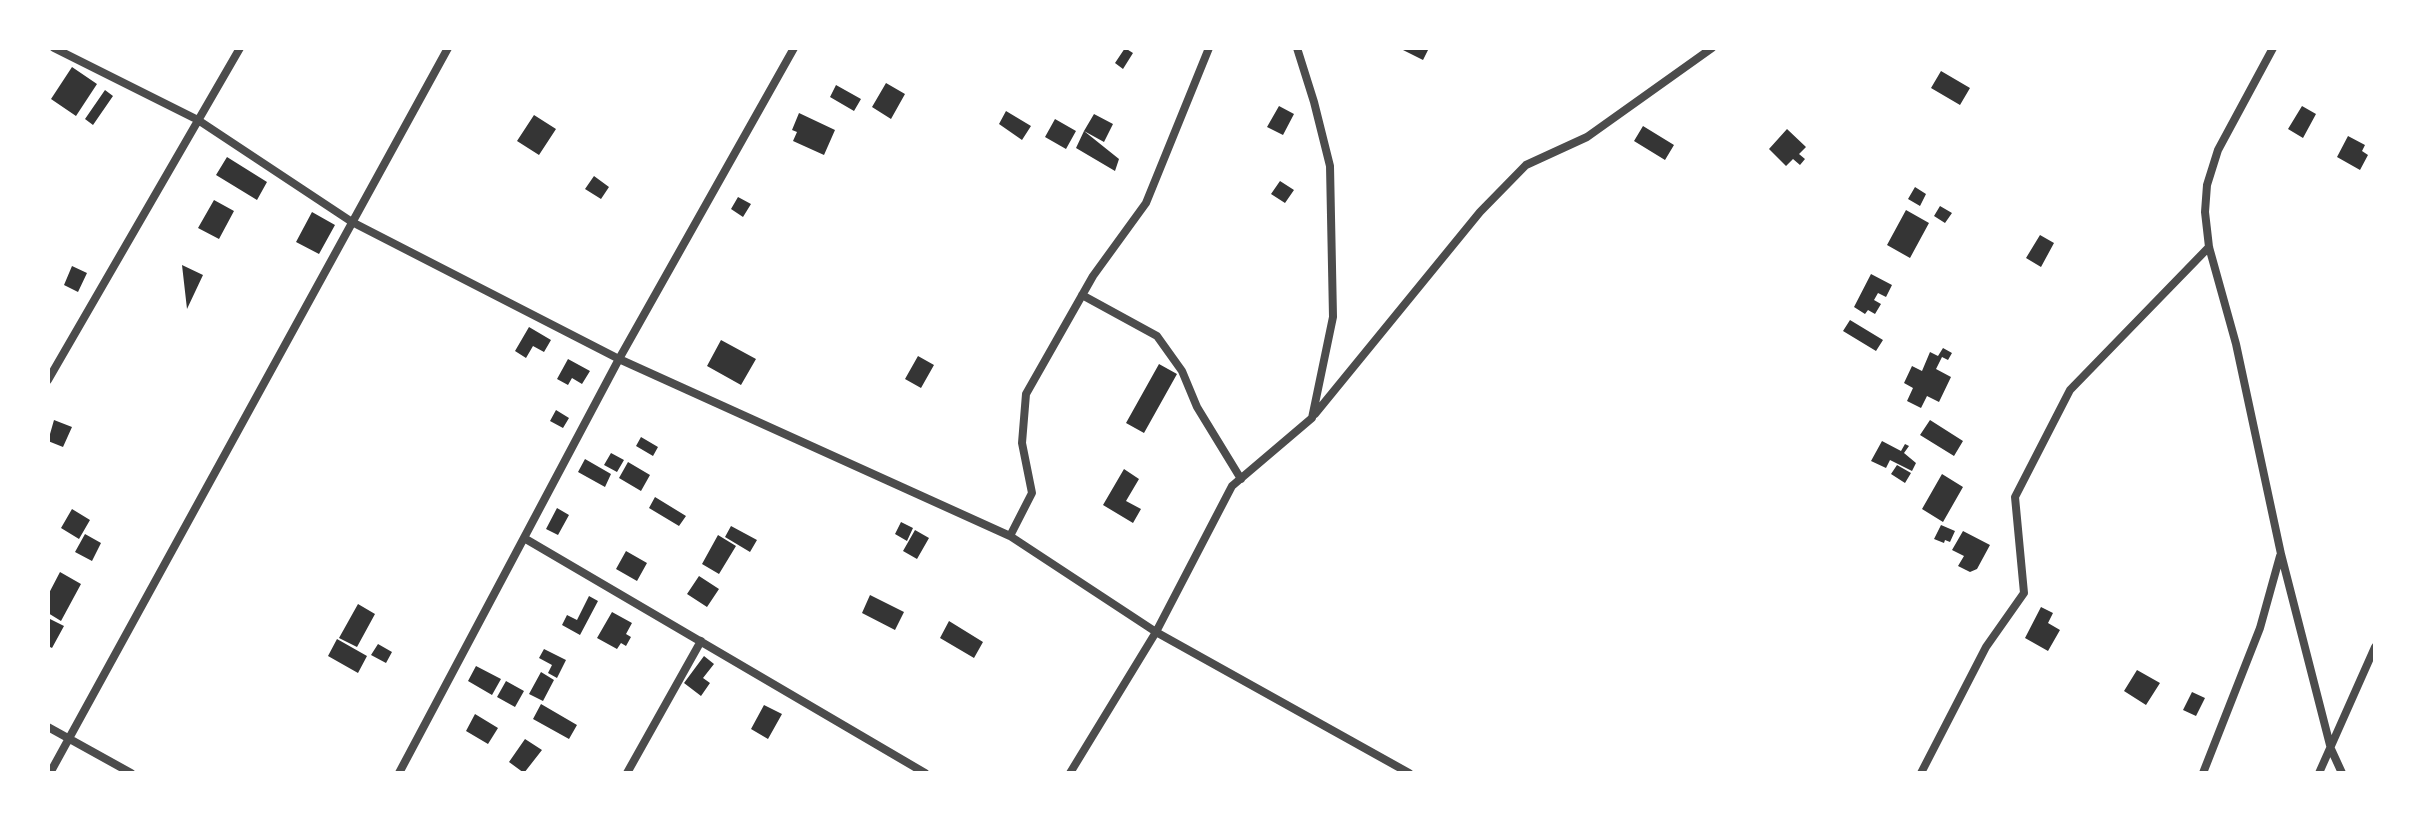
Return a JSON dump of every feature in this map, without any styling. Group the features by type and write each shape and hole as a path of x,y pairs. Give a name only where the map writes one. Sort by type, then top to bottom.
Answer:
{"street":[{"path":"54,48 198,120 352,222 619,359 1010,536 1156,632 1409,773"},
{"path":"48,380 240,48"},
{"path":"50,773 448,48"},
{"path":"399,773 619,359 794,48"},
{"path":"1010,536 1032,493 1022,443 1026,394 1082,295 1146,203 1209,48"},
{"path":"1297,48 1330,166 1333,317 1312,418"},
{"path":"1070,773 1156,632 1232,486 1312,418 1480,212 1526,165 1587,137 1712,48"},
{"path":"2273,48 2218,150 2207,185 2205,212 2209,247 2236,344 2281,554 2331,749 2342,773"},
{"path":"1921,773 1986,647 2024,593 2015,497 2070,390 2209,247"},
{"path":"1082,295 1157,336 1182,371 1197,407 1241,479"},
{"path":"524,538 925,773"},
{"path":"2203,773 2260,628 2281,554"},
{"path":"627,773 701,641"},
{"path":"2319,773 2375,647"},
{"path":"48,727 131,773"}],"building":[{"path":"1125,48 1133,53 1123,69 1115,63"},
{"path":"1399,48 1429,48 1423,60"},
{"path":"72,67 97,84 76,116 51,99"},
{"path":"1941,71 1970,88 1960,105 1931,88"},
{"path":"886,83 905,94 891,119 872,107"},
{"path":"836,85 861,99 854,111 830,97"},
{"path":"105,90 113,96 93,125 85,119"},
{"path":"1279,106 1294,114 1283,135 1267,127"},
{"path":"2302,106 2316,114 2303,138 2288,129"},
{"path":"1006,111 1031,126 1022,140 999,124"},
{"path":"799,113 835,130 824,155 793,141 797,132 792,130"},
{"path":"1094,114 1113,124 1104,142 1084,131"},
{"path":"534,115 556,129 539,155 517,141"},
{"path":"1055,119 1076,131 1066,149 1045,137"},
{"path":"1643,126 1674,145 1665,160 1634,141"},
{"path":"1787,129 1806,147 1799,154 1805,159 1800,165 1793,159 1786,166 1769,149"},
{"path":"1084,131 1119,159 1115,171 1076,148"},
{"path":"2348,136 2365,145 2362,151 2368,155 2360,170 2337,157"},
{"path":"227,157 267,182 257,200 216,175"},
{"path":"594,176 609,187 601,199 585,189"},
{"path":"1280,181 1294,190 1285,203 1271,194"},
{"path":"1915,187 1926,194 1920,206 1908,199"},
{"path":"738,197 751,204 743,217 731,209"},
{"path":"214,200 234,211 219,239 198,228"},
{"path":"1940,206 1952,213 1945,223 1934,216"},
{"path":"1906,210 1929,223 1910,258 1887,245"},
{"path":"312,212 335,225 319,254 296,242"},
{"path":"2040,235 2054,243 2041,267 2026,258"},
{"path":"182,265 203,275 187,309"},
{"path":"72,266 87,273 78,292 64,285"},
{"path":"1871,274 1892,285 1886,297 1878,293 1874,300 1881,304 1875,314 1868,310 1865,314 1854,307"},
{"path":"1850,320 1883,340 1876,351 1843,331"},
{"path":"529,327 551,340 544,352 533,346 526,358 515,351"},
{"path":"721,340 756,359 741,385 707,366"},
{"path":"1943,348 1952,353 1948,360 1942,357 1936,369 1951,377 1939,402 1927,396 1921,408 1907,401 1913,388 1904,383 1912,366 1922,371 1930,352 1938,356"},
{"path":"918,356 934,365 921,388 905,379"},
{"path":"568,359 590,371 582,384 572,378 568,385 557,379"},
{"path":"1159,364 1177,374 1144,433 1126,423"},
{"path":"556,410 569,418 563,428 550,421"},
{"path":"54,420 72,427 63,447 48,441"},
{"path":"1930,420 1963,441 1954,456 1920,435"},
{"path":"641,437 658,447 653,456 636,446"},
{"path":"1882,441 1901,451 1905,444 1909,446 1904,453 1916,463 1912,471 1890,460 1886,468 1871,461"},
{"path":"611,453 624,460 617,472 604,465"},
{"path":"585,459 611,474 605,487 578,472"},
{"path":"628,462 650,475 641,491 619,478"},
{"path":"1897,465 1911,473 1905,483 1891,474"},
{"path":"1124,469 1139,479 1126,501 1141,509 1133,523 1103,505"},
{"path":"1942,474 1963,487 1943,522 1922,509"},
{"path":"655,497 686,516 679,526 649,508"},
{"path":"557,508 569,515 558,535 546,529"},
{"path":"72,509 90,520 79,539 61,528"},
{"path":"901,522 913,528 907,541 895,534"},
{"path":"1941,525 1955,531 1950,542 1934,539"},
{"path":"731,526 757,540 750,552 725,537"},
{"path":"915,530 929,538 917,559 903,551"},
{"path":"1963,531 1990,545 1977,569 1970,572 1958,566 1964,556 1952,550"},
{"path":"85,534 101,543 92,561 75,552"},
{"path":"718,535 736,546 719,574 702,564"},
{"path":"626,551 647,563 637,581 616,569"},
{"path":"60,572 81,584 61,621 48,613 48,595"},
{"path":"699,576 719,589 707,607 687,594"},
{"path":"870,595 904,612 895,630 862,613"},
{"path":"589,596 598,601 580,635 562,625 567,615 577,620"},
{"path":"358,604 375,614 357,647 339,638"},
{"path":"2041,607 2053,613 2048,623 2060,630 2048,651 2025,638"},
{"path":"612,612 632,623 626,634 631,637 626,646 621,643 617,649 597,638"},
{"path":"48,618 64,626 52,648 48,646"},
{"path":"949,621 983,642 974,658 940,638"},
{"path":"337,639 367,656 358,673 328,656"},
{"path":"378,644 392,652 386,663 371,655"},
{"path":"544,649 566,660 557,678 548,673 552,665 539,658"},
{"path":"704,656 714,664 703,678 710,683 701,696 684,683"},
{"path":"476,666 501,679 492,695 468,681"},
{"path":"2137,670 2160,683 2146,705 2124,691"},
{"path":"541,672 554,680 543,701 529,694"},
{"path":"506,681 524,691 515,707 497,697"},
{"path":"2192,692 2205,698 2196,716 2183,710"},
{"path":"541,704 577,725 569,739 533,719"},
{"path":"764,705 782,714 768,739 751,729"},
{"path":"475,714 498,728 488,744 466,731"},
{"path":"525,739 542,750 524,773 509,762"}]}
